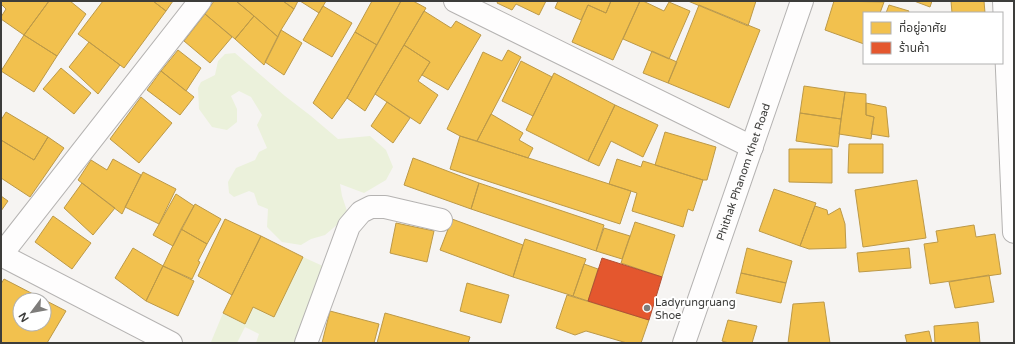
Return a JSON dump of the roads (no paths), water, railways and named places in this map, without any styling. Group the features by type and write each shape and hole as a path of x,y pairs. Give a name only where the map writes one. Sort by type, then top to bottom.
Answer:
{"street":[{"path":"171,343 1,255 200,1"},
{"path":"455,1 752,146"},
{"name":"Phithak Phanom Khet Road","path":"684,343 802,1"},
{"path":"1004,1 1014,232"},
{"path":"306,343 349,226 360,212 372,207 385,207 441,220"}],"place":[{"name":"Ladyrungruang Shoe","path":"647,308"}]}
